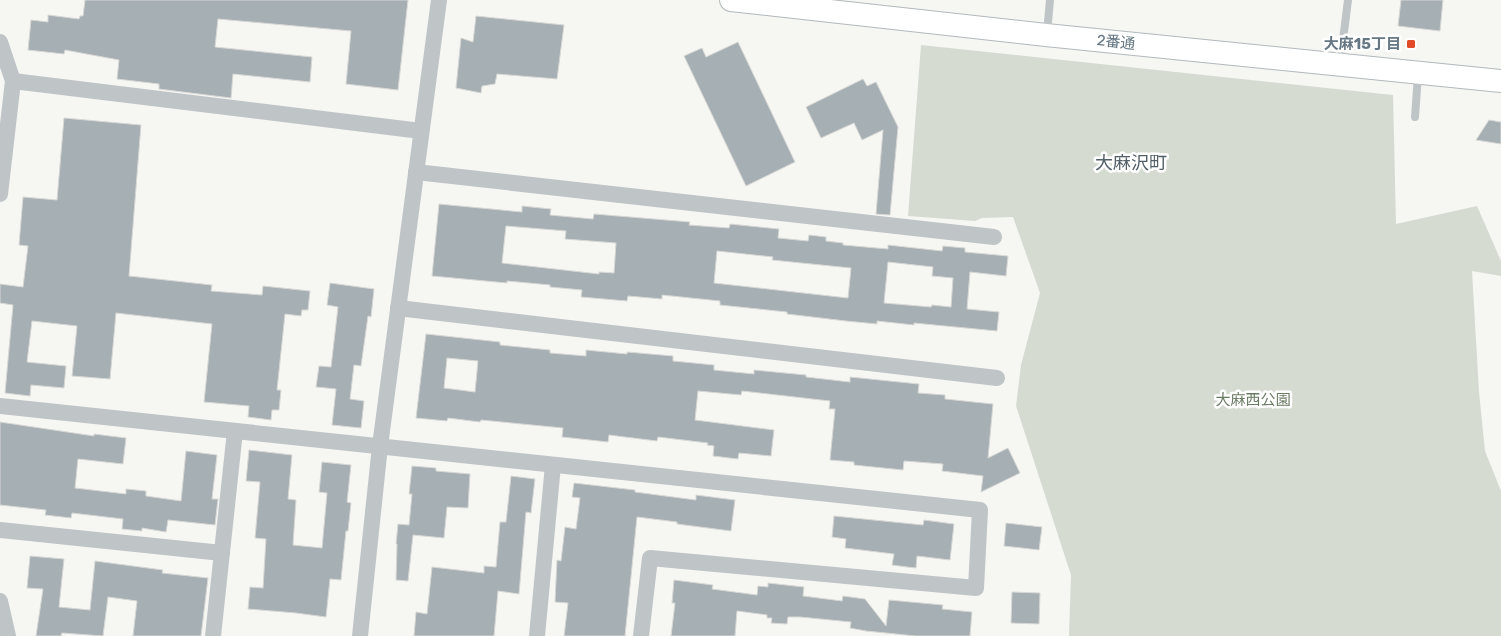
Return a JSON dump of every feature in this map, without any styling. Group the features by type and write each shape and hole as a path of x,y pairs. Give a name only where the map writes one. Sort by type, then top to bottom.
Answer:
{"street":[{"path":"360,636 380,446 438,0"},
{"name":"2番通","path":"731,0 1340,66 1501,81"},
{"path":"0,42 13,81 0,194"},
{"path":"13,81 421,130"},
{"path":"416,172 994,237"},
{"path":"398,308 997,378"},
{"path":"0,406 980,510 976,588 650,558 641,636"},
{"path":"213,636 236,431"},
{"path":"537,636 553,465"},
{"path":"0,530 222,553"},
{"path":"0,601 8,636"}],"lane":[{"path":"1046,35 1050,0"},
{"path":"1340,66 1348,0"},
{"path":"1415,116 1418,73"}],"green space":[{"name":"大麻西公園","path":"921,45 1393,95 1396,224 1477,206 1501,261 1501,276 1472,271 1479,392 1485,451 1501,491 1501,636 1069,636 1071,575 1016,406 1021,365 1040,293 1013,217 982,218 975,221 908,216"}],"building":[{"path":"85,0 408,0 398,90 346,84 351,31 218,19 215,47 312,57 310,82 233,74 231,98 159,89 159,84 117,79 119,60 65,50 64,54 28,50 31,20 48,22 48,15 79,19 80,16 83,16"},
{"path":"1401,0 1443,0 1440,31 1398,26"},
{"path":"476,16 564,25 557,79 497,74 495,84 482,86 481,93 456,88 461,38 473,42"},
{"path":"738,42 795,162 746,186 684,56 702,48 706,57"},
{"path":"863,79 867,86 876,82 898,127 890,215 876,214 883,130 862,140 854,123 821,138 806,107"},
{"path":"64,118 141,125 129,276 212,285 211,291 262,295 263,286 310,291 308,310 302,310 301,316 285,314 277,390 281,390 279,410 272,410 271,420 248,417 249,406 204,402 212,324 116,313 110,379 72,376 77,326 32,321 27,362 66,366 64,388 31,385 30,396 5,393 13,305 0,303 0,284 23,287 28,246 19,245 23,197 57,200"},
{"path":"1489,120 1501,122 1501,144 1476,140"},
{"path":"439,204 522,212 522,206 551,209 550,215 593,219 594,214 690,222 689,225 729,228 730,224 779,229 778,238 808,241 809,235 826,237 826,241 843,243 843,245 888,249 888,245 942,251 943,246 965,248 965,252 1008,256 1006,276 970,272 967,309 999,312 997,331 914,323 914,325 877,321 877,324 846,321 720,305 720,301 662,295 662,299 628,296 627,301 581,297 582,290 550,287 550,285 432,276","holes":["506,226 566,231 565,239 616,243 614,273 599,272 599,274 502,263","717,251 773,257 772,260 851,268 848,298 714,283","888,262 933,267 932,276 953,278 951,307 884,303"]},
{"path":"330,283 374,289 371,317 368,316 361,366 354,365 350,399 364,401 361,428 332,425 336,389 316,387 319,366 331,367 338,307 327,305"},
{"path":"426,334 500,342 500,345 550,350 550,353 586,356 586,350 673,356 673,361 714,365 714,370 754,374 754,370 850,382 850,377 919,384 918,393 945,395 945,399 993,404 988,458 1008,448 1020,473 981,492 983,476 942,471 943,464 904,461 903,470 854,465 854,462 830,460 835,409 829,409 830,401 742,391 741,395 698,391 695,420 774,430 771,456 739,453 738,459 713,456 714,446 707,445 708,443 658,437 657,441 609,435 608,442 562,437 563,428 481,420 480,422 448,418 447,421 416,418","holes":["447,358 478,361 475,392 444,388"]},
{"path":"0,422 94,436 94,434 126,438 123,464 78,459 75,488 126,494 126,489 146,491 146,496 181,501 186,451 217,455 212,499 218,499 215,525 168,520 166,532 142,528 142,531 122,529 123,519 72,513 71,518 45,515 46,510 0,505"},
{"path":"249,450 292,455 288,499 296,500 293,545 322,548 327,493 319,492 322,462 351,465 347,502 351,503 341,580 330,579 326,617 248,609 250,587 263,588 266,539 255,538 260,482 246,481"},
{"path":"412,466 436,468 436,471 470,474 468,508 447,507 444,538 413,535 408,581 396,580 398,524 409,525 412,494 409,494"},
{"path":"511,476 535,479 531,513 526,512 519,594 498,591 494,636 414,636 416,612 427,614 432,567 484,573 484,566 496,567 500,522 506,522"},
{"path":"574,483 696,500 696,495 735,500 731,531 637,517 625,636 564,636 568,603 555,602 557,560 561,561 565,527 576,529 580,498 572,497"},
{"path":"834,516 923,525 924,520 954,524 950,560 917,556 916,568 907,567 892,565 894,554 845,548 846,539 832,537"},
{"path":"1006,523 1042,527 1039,550 1004,546"},
{"path":"30,556 64,559 59,607 90,610 95,561 163,570 162,573 208,578 201,636 133,636 137,601 108,597 103,636 62,633 61,636 36,636 43,589 27,588"},
{"path":"674,580 713,585 712,589 757,595 758,586 768,587 768,583 804,587 803,596 842,601 843,596 865,599 886,626 889,600 943,605 942,609 972,612 970,636 916,636 866,631 850,628 851,622 800,617 788,617 787,624 771,623 772,618 767,618 767,615 737,611 735,636 671,636 675,603 672,603"},
{"path":"1012,592 1040,593 1039,624 1011,623"}],"place":[{"name":"大麻15丁目","path":"1411,44"}],"district":[{"name":"大麻沢町","path":"1131,163"}]}
